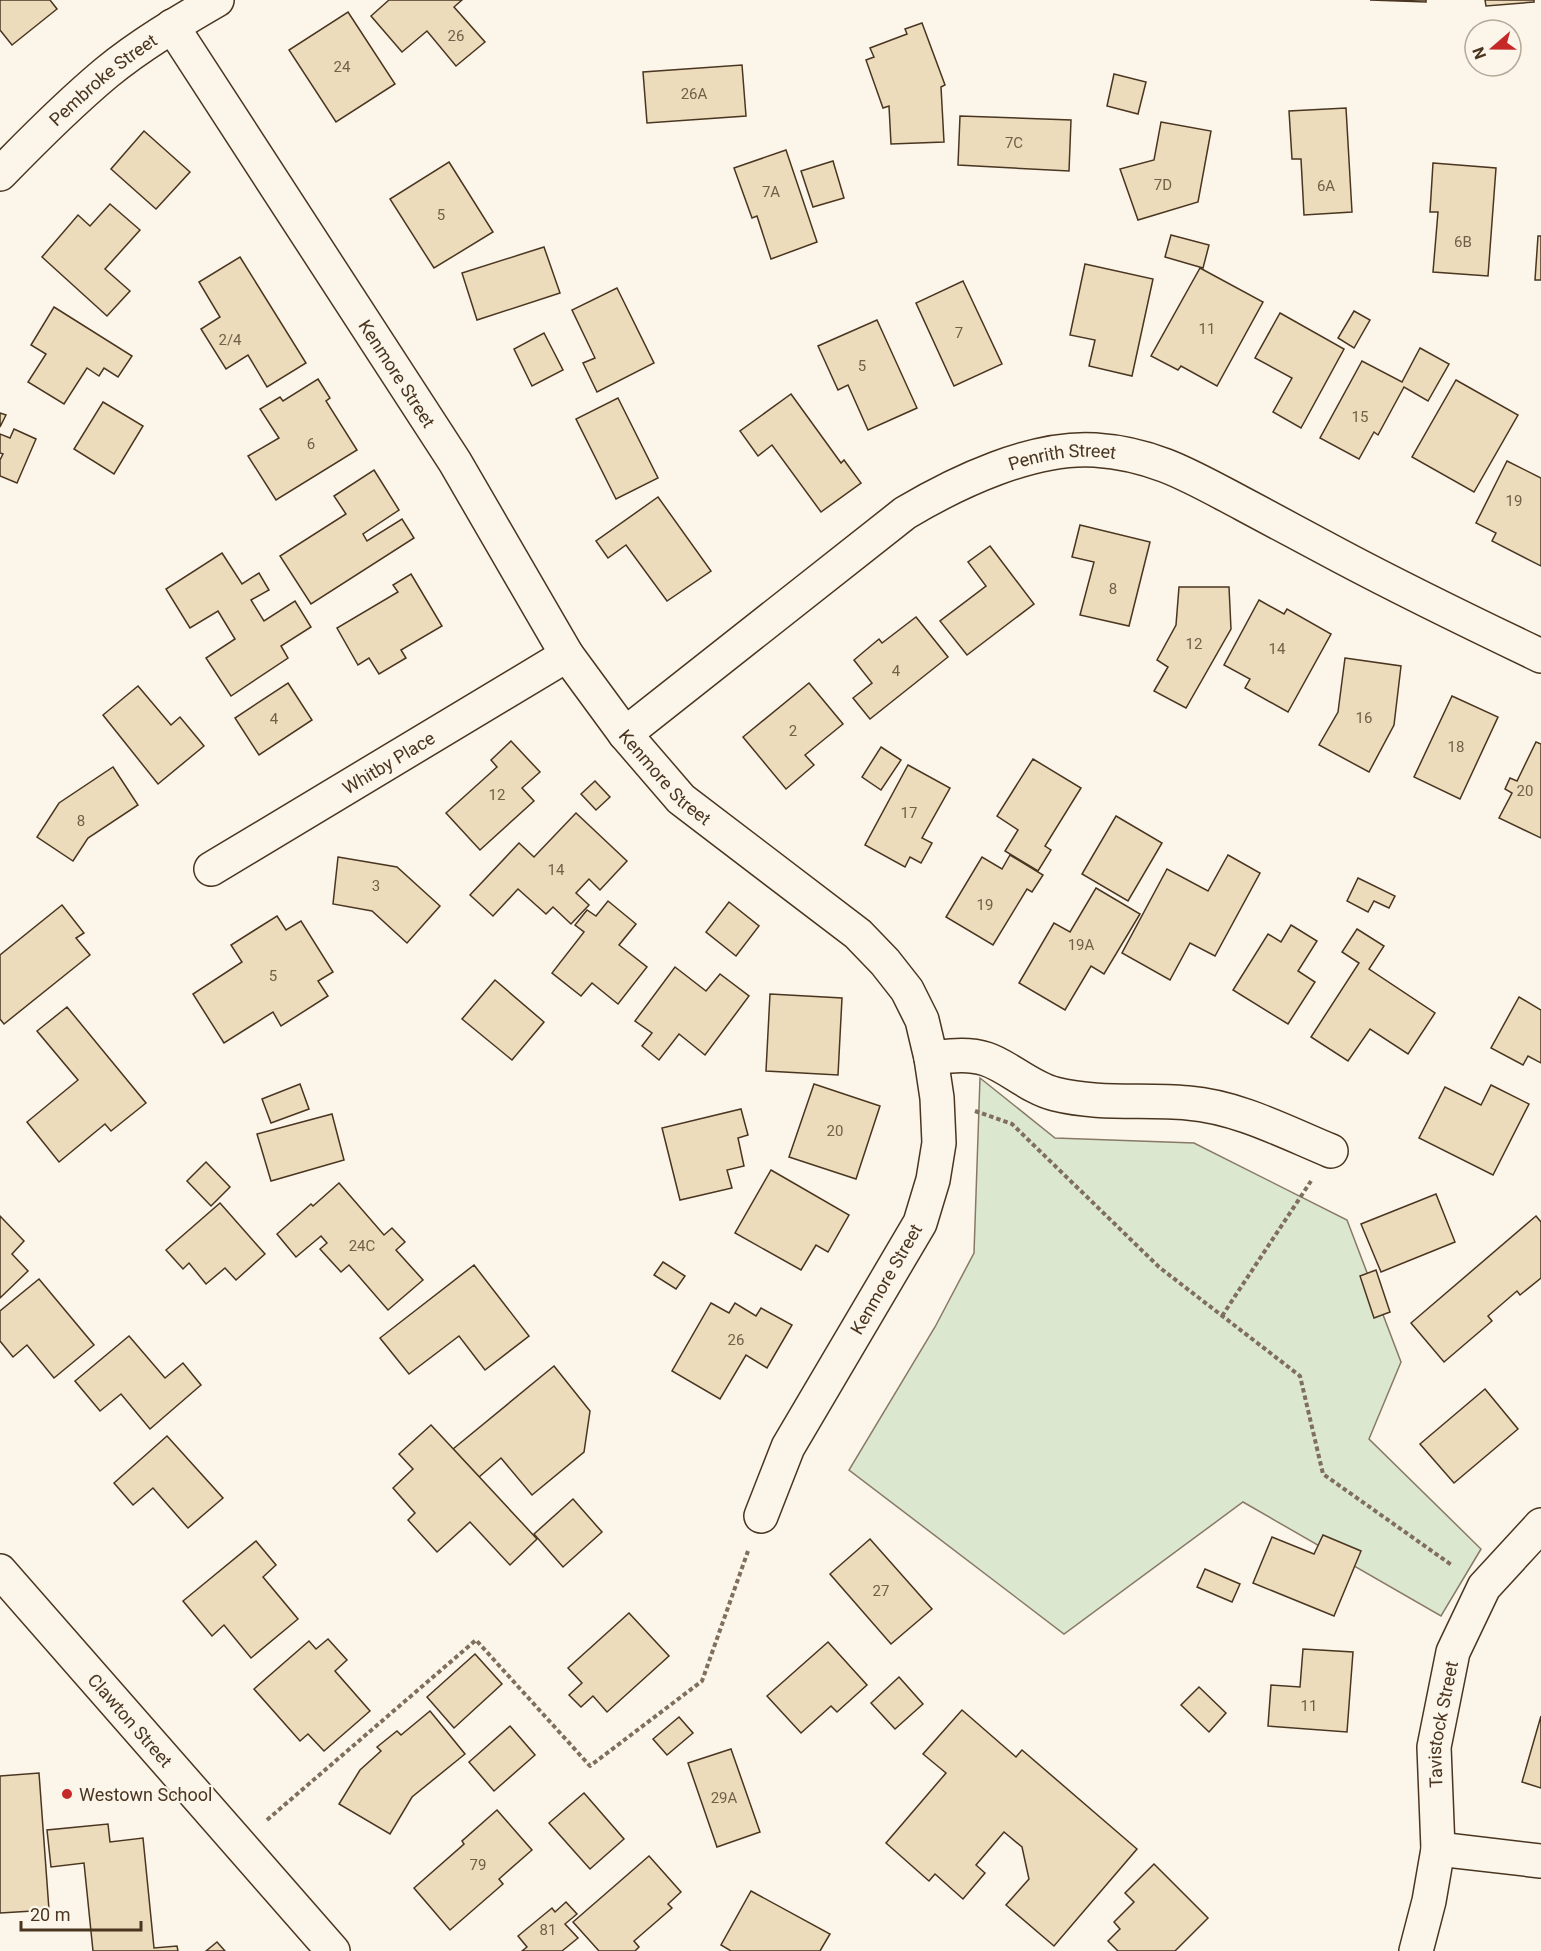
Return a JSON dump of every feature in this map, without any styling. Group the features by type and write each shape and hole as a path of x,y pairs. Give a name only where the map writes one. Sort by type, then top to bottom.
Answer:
{"street":[{"name":"Pembroke Street","path":"0,174 48,125 108,72 172,26 217,0"},
{"name":"Kenmore Street","path":"172,26 455,462 567,654 625,734 681,799 858,934 885,962 907,990 922,1020 937,1098 939,1143 933,1180 920,1223 788,1447 761,1516"},
{"name":"Penrith Street","path":"625,734 905,513 939,493 988,471 1045,454 1084,450 1134,454 1175,468 1392,584 1541,656"},
{"name":"Whitby Place","path":"211,869 567,654"},
{"path":"931,1058 966,1055 987,1059 1020,1079 1052,1094 1080,1100 1188,1103 1230,1110 1331,1151"},
{"name":"Tavistock Street","path":"1416,1951 1429,1901 1438,1849 1434,1747 1453,1652 1484,1587 1541,1525"},
{"name":"Clawton Street","path":"0,1571 333,1951"},
{"path":"1438,1849 1541,1861"}],"path":[{"path":"937,1098 1012,1124 1159,1267 1300,1376 1323,1474 1484,1587"},
{"path":"1222,1316 1331,1151"},
{"path":"239,1844 476,1640 590,1766 702,1681 761,1516"}],"green space":[{"path":"980,1078 1055,1138 1194,1143 1347,1220 1401,1362 1369,1439 1481,1549 1441,1616 1243,1502 1064,1634 849,1470 935,1327 974,1253"}],"building":[{"path":"0,0 50,0 57,9 12,45 0,30"},
{"path":"389,0 462,0 454,7 485,42 456,66 427,31 402,52 371,16"},
{"path":"1370,0 1426,0 1426,2"},
{"path":"1485,0 1534,0 1534,2 1486,6"},
{"path":"348,12 395,84 336,122 289,50"},
{"path":"922,23 945,85 941,87 944,142 891,144 889,106 883,108 866,60 874,57 870,48 907,34 905,29"},
{"path":"742,65 746,116 647,123 643,72"},
{"path":"1114,74 1146,82 1138,114 1107,106"},
{"path":"1346,108 1352,212 1304,215 1301,159 1292,159 1289,111"},
{"path":"960,116 1071,120 1069,171 958,165"},
{"path":"1161,122 1211,131 1198,202 1138,220 1120,169 1154,160"},
{"path":"144,131 190,172 156,209 111,169"},
{"path":"786,150 817,242 771,259 757,216 752,218 734,168"},
{"path":"833,161 844,198 813,207 801,171"},
{"path":"449,162 493,232 434,268 390,199"},
{"path":"1433,163 1496,168 1488,276 1433,272 1438,212 1430,212"},
{"path":"110,204 140,230 105,269 130,291 107,316 42,257 78,215 90,226"},
{"path":"1171,235 1209,245 1203,268 1165,257"},
{"path":"1538,236 1541,236 1541,280 1535,280"},
{"path":"544,247 560,293 477,320 462,273"},
{"path":"240,257 306,363 267,387 248,355 226,369 201,329 220,317 199,282"},
{"path":"1085,264 1153,279 1132,376 1089,366 1095,340 1070,335"},
{"path":"1200,268 1263,302 1217,386 1181,366 1178,370 1151,356"},
{"path":"963,281 1002,364 954,386 916,303"},
{"path":"617,288 654,363 597,392 583,363 595,358 572,310"},
{"path":"54,307 132,356 118,377 104,368 99,376 87,368 64,404 28,382 46,354 31,345"},
{"path":"1354,311 1370,320 1354,348 1338,338"},
{"path":"1280,313 1344,349 1301,428 1273,412 1292,378 1255,358"},
{"path":"877,320 917,408 868,430 848,385 838,390 818,346"},
{"path":"544,333 563,370 532,386 514,349"},
{"path":"1420,348 1449,364 1428,401 1404,387 1378,435 1374,432 1359,459 1320,438 1362,361 1402,382"},
{"path":"318,379 330,398 326,401 357,450 276,500 248,456 279,438 260,409 280,397 283,401"},
{"path":"1456,380 1518,415 1474,492 1412,457"},
{"path":"791,394 841,463 844,460 861,483 821,512 772,445 758,456 740,431"},
{"path":"618,398 658,478 616,499 576,419"},
{"path":"103,402 143,426 114,474 74,449"},
{"path":"0,413 6,415 0,427"},
{"path":"14,429 36,439 17,483 0,476 0,460 3,454 0,453 0,434 10,438"},
{"path":"1507,461 1541,478 1541,566 1492,541 1496,533 1476,523"},
{"path":"374,470 399,510 363,534 367,541 402,519 414,538 311,604 280,556 346,514 334,496"},
{"path":"658,497 711,571 667,601 626,545 608,558 596,541"},
{"path":"1080,525 1150,542 1129,626 1080,615 1094,562 1072,557"},
{"path":"990,546 1034,604 967,655 940,621 986,586 968,562"},
{"path":"222,553 242,584 259,573 269,590 251,600 264,621 295,601 311,627 281,646 288,658 231,696 206,658 235,639 218,611 190,628 166,589"},
{"path":"411,574 442,626 401,650 406,658 379,674 369,658 358,665 337,628 398,592 393,585"},
{"path":"1179,587 1229,587 1231,629 1186,708 1154,691 1168,667 1157,660 1176,625"},
{"path":"1259,600 1284,614 1287,609 1331,634 1288,712 1245,688 1250,679 1224,665"},
{"path":"916,617 948,657 870,719 853,698 872,683 854,660 879,639 882,643"},
{"path":"1345,658 1401,666 1394,725 1369,772 1319,745 1338,712"},
{"path":"288,683 312,720 259,755 235,718"},
{"path":"809,683 843,724 805,755 814,765 786,789 743,737"},
{"path":"138,686 171,725 180,717 204,746 158,784 103,715"},
{"path":"1452,696 1498,717 1460,799 1414,777"},
{"path":"511,741 540,772 522,788 534,801 480,850 446,813 497,767 491,760"},
{"path":"1536,742 1541,744 1541,838 1499,818 1512,793 1505,789 1510,778 1517,781"},
{"path":"881,747 901,760 881,790 862,777"},
{"path":"1033,759 1081,788 1045,846 1051,850 1038,871 1005,851 1018,830 997,816"},
{"path":"908,765 950,788 922,838 932,843 921,863 910,857 905,867 865,845"},
{"path":"113,767 138,805 88,838 73,861 37,837 59,803"},
{"path":"595,781 610,797 596,810 581,794"},
{"path":"576,813 627,861 600,890 589,879 576,893 589,905 571,924 553,907 546,914 518,889 493,916 470,895 519,843 534,857"},
{"path":"1116,816 1162,843 1128,901 1082,874"},
{"path":"1010,855 1043,875 1032,892 1027,889 993,945 946,917 982,857 1002,869"},
{"path":"1228,855 1260,873 1215,956 1190,943 1170,980 1122,953 1167,869 1208,891"},
{"path":"338,857 397,867 440,906 407,943 372,911 333,904"},
{"path":"1358,878 1395,896 1389,908 1374,901 1368,912 1347,901"},
{"path":"1096,888 1140,914 1104,974 1091,966 1065,1010 1019,983 1054,923 1070,932"},
{"path":"608,901 636,924 619,945 647,967 618,1004 592,983 581,996 552,973 584,932 575,925 587,910 596,916"},
{"path":"729,902 759,926 736,956 706,932"},
{"path":"62,905 84,933 76,938 90,955 4,1024 0,1019 0,955"},
{"path":"277,916 286,930 301,921 333,972 318,981 328,996 281,1026 273,1012 224,1043 193,994 242,962 231,945"},
{"path":"1291,925 1317,941 1298,971 1315,982 1288,1024 1233,990 1268,934 1281,942"},
{"path":"1357,929 1384,946 1369,969 1435,1013 1408,1054 1370,1029 1348,1061 1311,1037 1359,963 1342,952"},
{"path":"675,967 706,991 720,974 749,996 705,1055 679,1034 659,1060 642,1046 652,1033 635,1021"},
{"path":"495,980 544,1022 512,1060 462,1019"},
{"path":"770,994 842,998 838,1075 766,1071"},
{"path":"1519,997 1541,1010 1541,1063 1528,1056 1523,1065 1491,1048"},
{"path":"67,1007 146,1103 111,1131 105,1124 59,1162 27,1122 78,1080 37,1031"},
{"path":"300,1084 309,1109 271,1123 262,1099"},
{"path":"814,1084 880,1106 856,1179 789,1157"},
{"path":"1491,1085 1529,1104 1493,1175 1419,1138 1445,1087 1481,1105"},
{"path":"741,1109 748,1135 738,1138 744,1166 727,1170 732,1188 680,1200 662,1128"},
{"path":"332,1114 344,1160 271,1181 257,1134"},
{"path":"206,1162 230,1187 211,1206 187,1181"},
{"path":"771,1170 849,1215 828,1252 816,1245 801,1270 735,1233"},
{"path":"339,1183 384,1235 392,1228 405,1242 396,1250 423,1280 388,1310 349,1265 341,1272 320,1249 327,1243 321,1236 296,1257 277,1234"},
{"path":"1436,1194 1455,1242 1381,1272 1361,1224"},
{"path":"220,1203 265,1254 236,1280 225,1268 206,1284 189,1263 183,1269 166,1250"},
{"path":"0,1216 24,1241 12,1254 28,1271 0,1298"},
{"path":"1536,1216 1541,1222 1541,1278 1520,1295 1517,1291 1488,1316 1492,1321 1444,1362 1411,1323"},
{"path":"663,1262 685,1276 676,1289 654,1275"},
{"path":"474,1265 529,1336 485,1370 459,1336 409,1374 380,1338"},
{"path":"1376,1270 1390,1312 1374,1318 1360,1276"},
{"path":"39,1279 94,1345 54,1378 27,1345 13,1357 0,1341 0,1311"},
{"path":"711,1303 729,1313 735,1303 756,1316 761,1308 792,1325 767,1368 746,1355 720,1399 672,1371"},
{"path":"129,1336 165,1378 183,1363 201,1385 150,1429 121,1394 100,1411 75,1381"},
{"path":"554,1366 590,1411 584,1452 532,1495 501,1458 479,1477 453,1449"},
{"path":"1485,1389 1518,1429 1454,1483 1420,1444"},
{"path":"431,1425 537,1539 510,1565 470,1522 437,1552 408,1520 415,1513 393,1488 413,1469 399,1454"},
{"path":"167,1436 223,1498 188,1528 153,1488 133,1505 114,1483"},
{"path":"573,1499 602,1532 563,1567 534,1534"},
{"path":"1323,1535 1361,1551 1334,1616 1253,1583 1272,1537 1314,1554"},
{"path":"870,1539 932,1609 891,1644 830,1574"},
{"path":"256,1541 276,1565 263,1577 298,1619 251,1658 224,1625 212,1636 183,1601"},
{"path":"1205,1569 1240,1584 1232,1602 1197,1587"},
{"path":"629,1613 669,1656 607,1712 593,1696 581,1707 569,1695 582,1683 568,1668"},
{"path":"328,1639 347,1660 335,1671 370,1711 324,1751 308,1734 300,1741 254,1689 309,1641 316,1649"},
{"path":"828,1642 867,1685 837,1712 831,1706 801,1733 767,1696"},
{"path":"1303,1649 1353,1652 1347,1732 1268,1726 1271,1685 1300,1687"},
{"path":"475,1654 502,1684 454,1728 427,1697"},
{"path":"899,1677 923,1704 895,1729 871,1703"},
{"path":"1199,1687 1226,1713 1209,1732 1181,1705"},
{"path":"962,1710 1016,1757 1022,1750 1137,1849 1054,1946 1006,1905 1029,1879 1022,1847 1004,1832 976,1865 985,1873 963,1899 935,1874 929,1881 886,1843 946,1773 923,1754"},
{"path":"430,1711 465,1754 412,1797 390,1834 339,1804 360,1770 381,1751 377,1747 397,1731 401,1735"},
{"path":"1541,1716 1541,1788 1522,1782"},
{"path":"679,1717 693,1733 667,1755 653,1739"},
{"path":"510,1726 535,1755 494,1791 469,1762"},
{"path":"731,1749 760,1832 717,1847 688,1763"},
{"path":"39,1773 49,1910 0,1913 0,1776"},
{"path":"584,1793 624,1839 590,1869 549,1823"},
{"path":"497,1810 532,1850 499,1879 503,1884 450,1930 414,1888 464,1844 462,1841"},
{"path":"108,1824 110,1842 143,1838 154,1948 177,1946 178,1951 93,1951 84,1863 51,1867 47,1830"},
{"path":"649,1856 681,1892 668,1904 672,1908 634,1941 639,1947 635,1951 599,1951 573,1922"},
{"path":"1154,1864 1208,1918 1175,1951 1118,1951 1108,1941 1120,1929 1114,1922 1134,1902 1125,1893"},
{"path":"751,1891 830,1934 820,1951 731,1951 721,1945"},
{"path":"566,1902 577,1914 565,1924 578,1938 562,1951 522,1951 527,1947 518,1936 552,1908 555,1912"},
{"path":"217,1942 225,1951 206,1951"}],"place":[{"name":"Westown School","path":"67,1794"}]}
